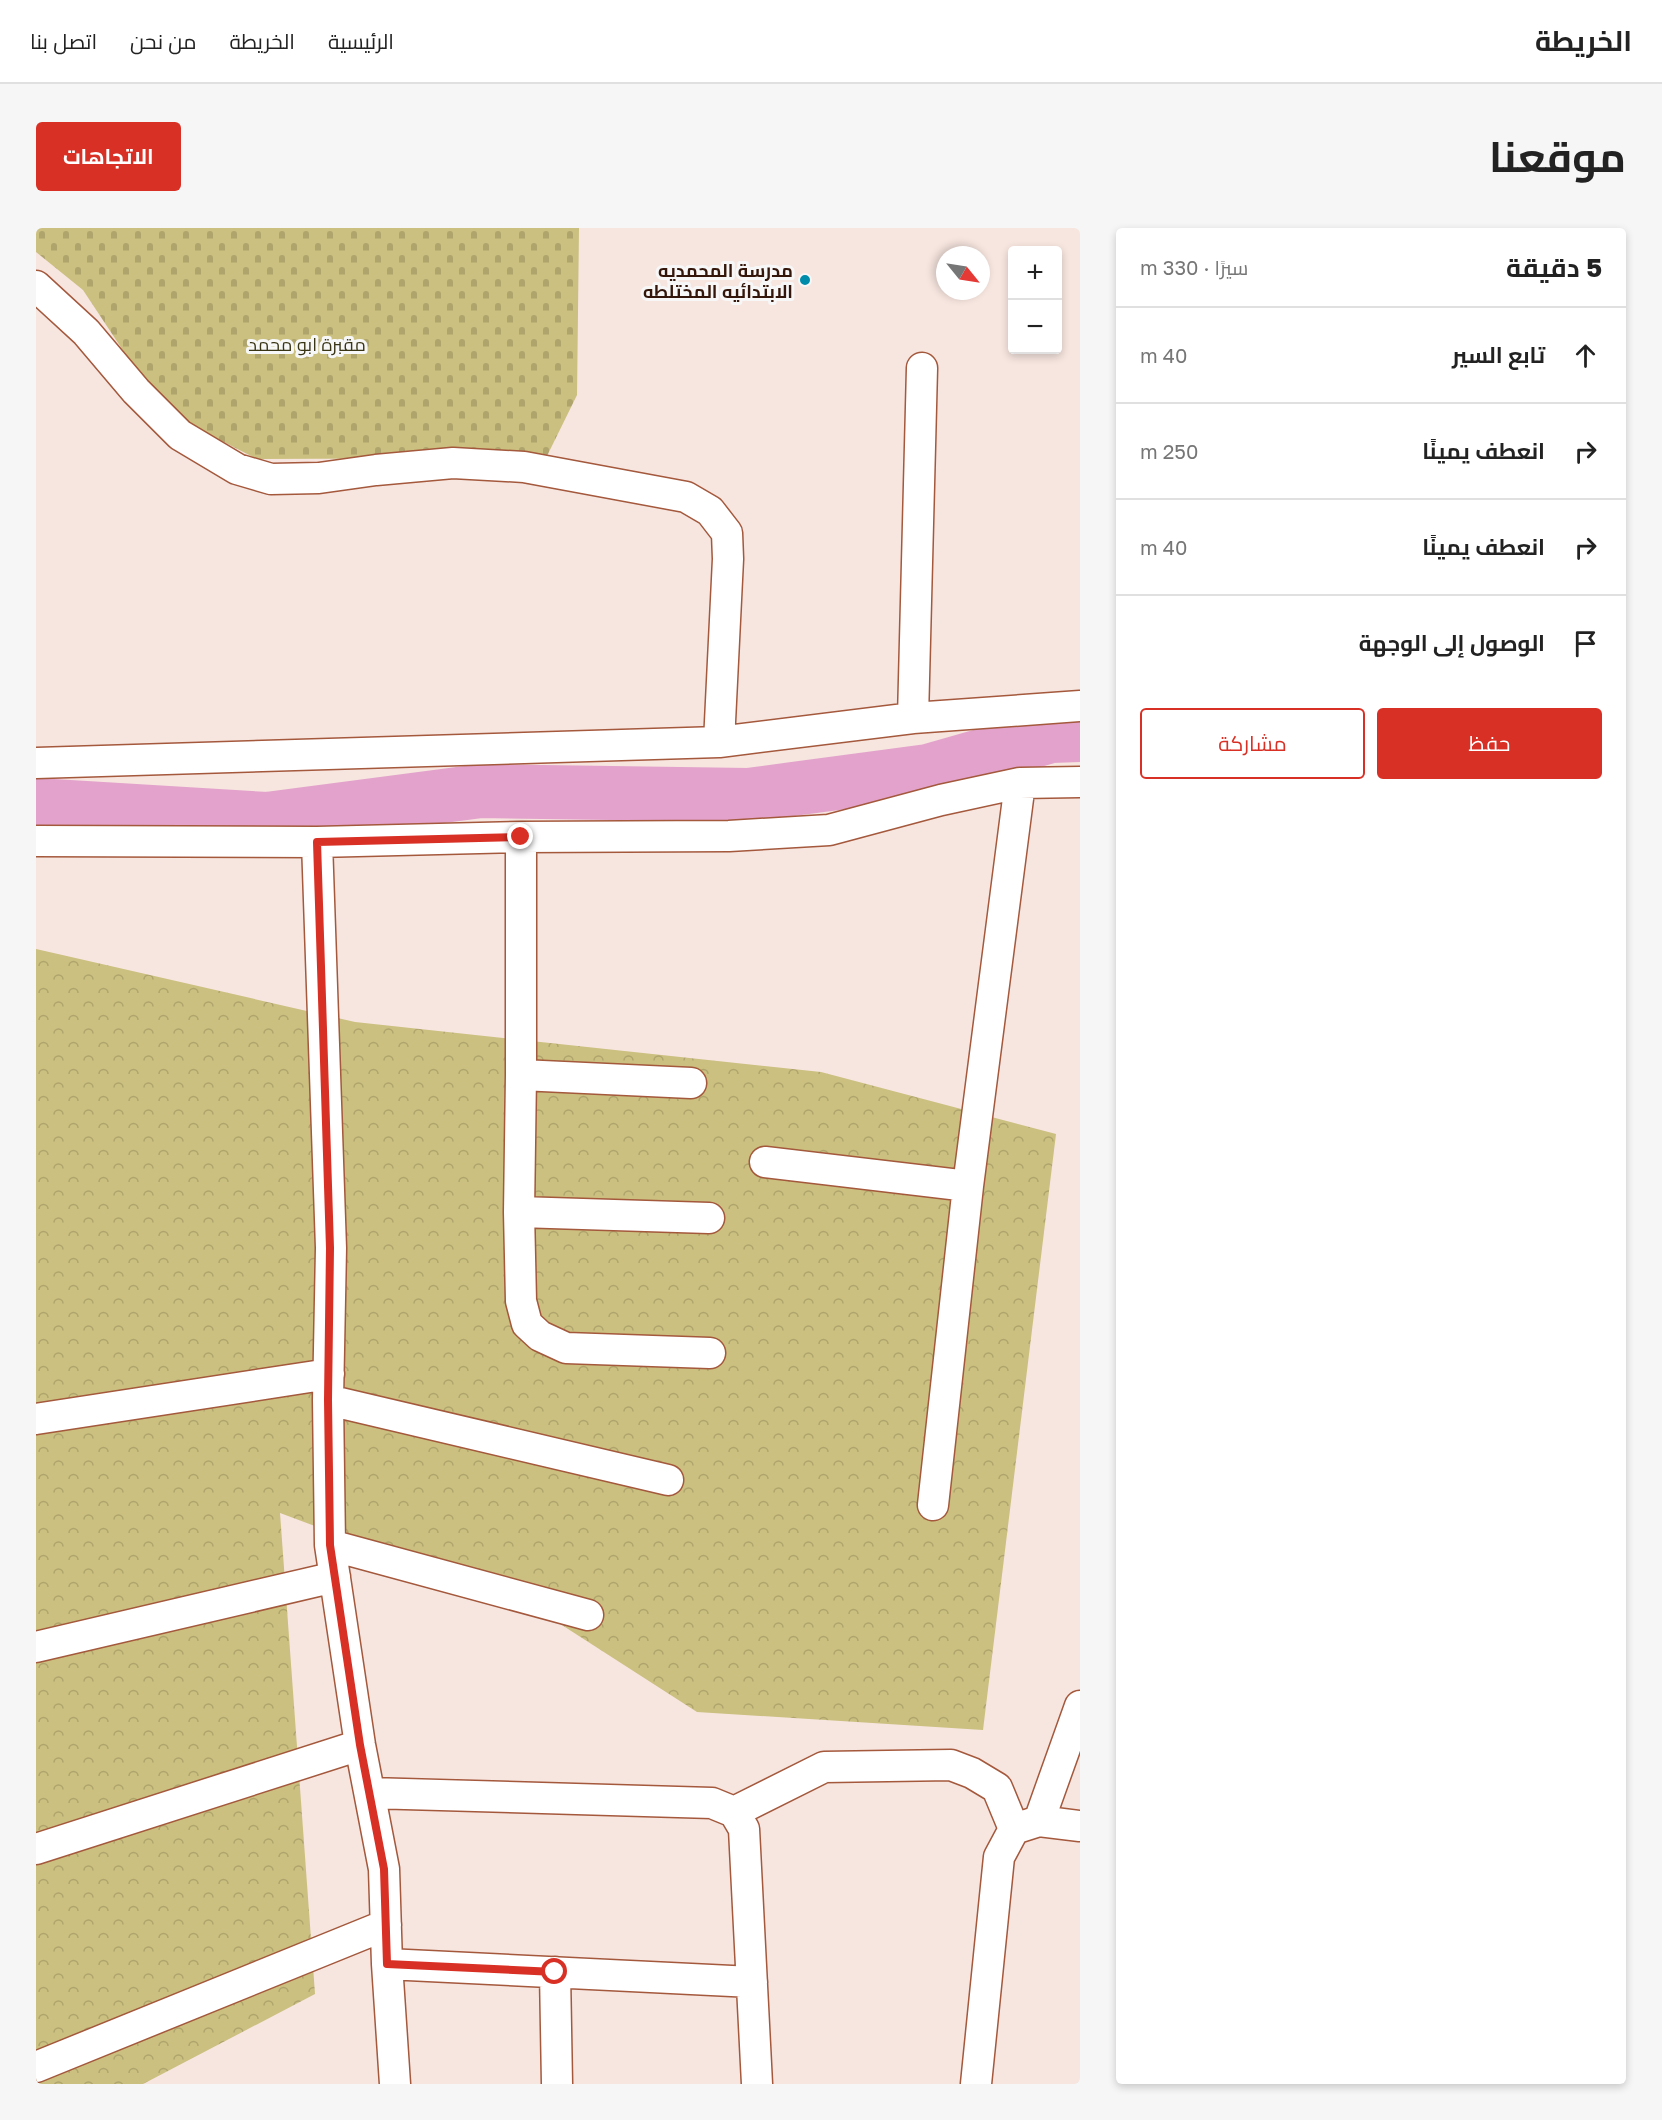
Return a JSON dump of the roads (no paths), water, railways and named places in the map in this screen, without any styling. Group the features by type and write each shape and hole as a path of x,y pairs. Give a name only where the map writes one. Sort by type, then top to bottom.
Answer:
{"street":[{"path":"36,286 86,332 136,391 180,435 237,469 271,479 319,478 376,470 453,464 524,467 686,497 710,511 727,533 728,559 719,742"},
{"path":"913,718 922,369"},
{"path":"36,763 719,742 913,718 1080,706"},
{"path":"36,841 317,842 521,837 729,836 829,830 941,800 1020,783 1080,782"},
{"path":"933,1505 968,1186 1020,783"},
{"path":"521,837 519,1212 520,1301 526,1324 540,1336 566,1348 710,1353"},
{"path":"317,842 330,1248 330,1545 360,1745 384,1869 387,1964 395,2084"},
{"path":"521,1075 691,1083"},
{"path":"765,1162 968,1186"},
{"path":"519,1212 709,1218"},
{"path":"36,1419 329,1387 668,1480"},
{"path":"330,1545 588,1615"},
{"path":"36,1647 335,1577"},
{"path":"976,2084 999,1857 1027,1825 1080,1706"},
{"path":"36,1849 360,1745"},
{"path":"734,1812 824,1767 951,1765 972,1773 997,1788 1027,1825 1080,1826"},
{"path":"370,1793 712,1803 734,1812 744,1829 757,2084"},
{"path":"36,2067 386,1925"},
{"path":"387,1964 752,1982"},
{"path":"555,1972 557,2084"}],"waterway":[{"path":"36,805 267,819 481,791 748,795 928,771 1051,736 1080,735"}],"place":[{"name":"مدرسة المحمديه الابتدائيه المختلطه","path":"805,280"}],"park label":[{"name":"مقبرة ابو محمد","path":"307,344"}]}
